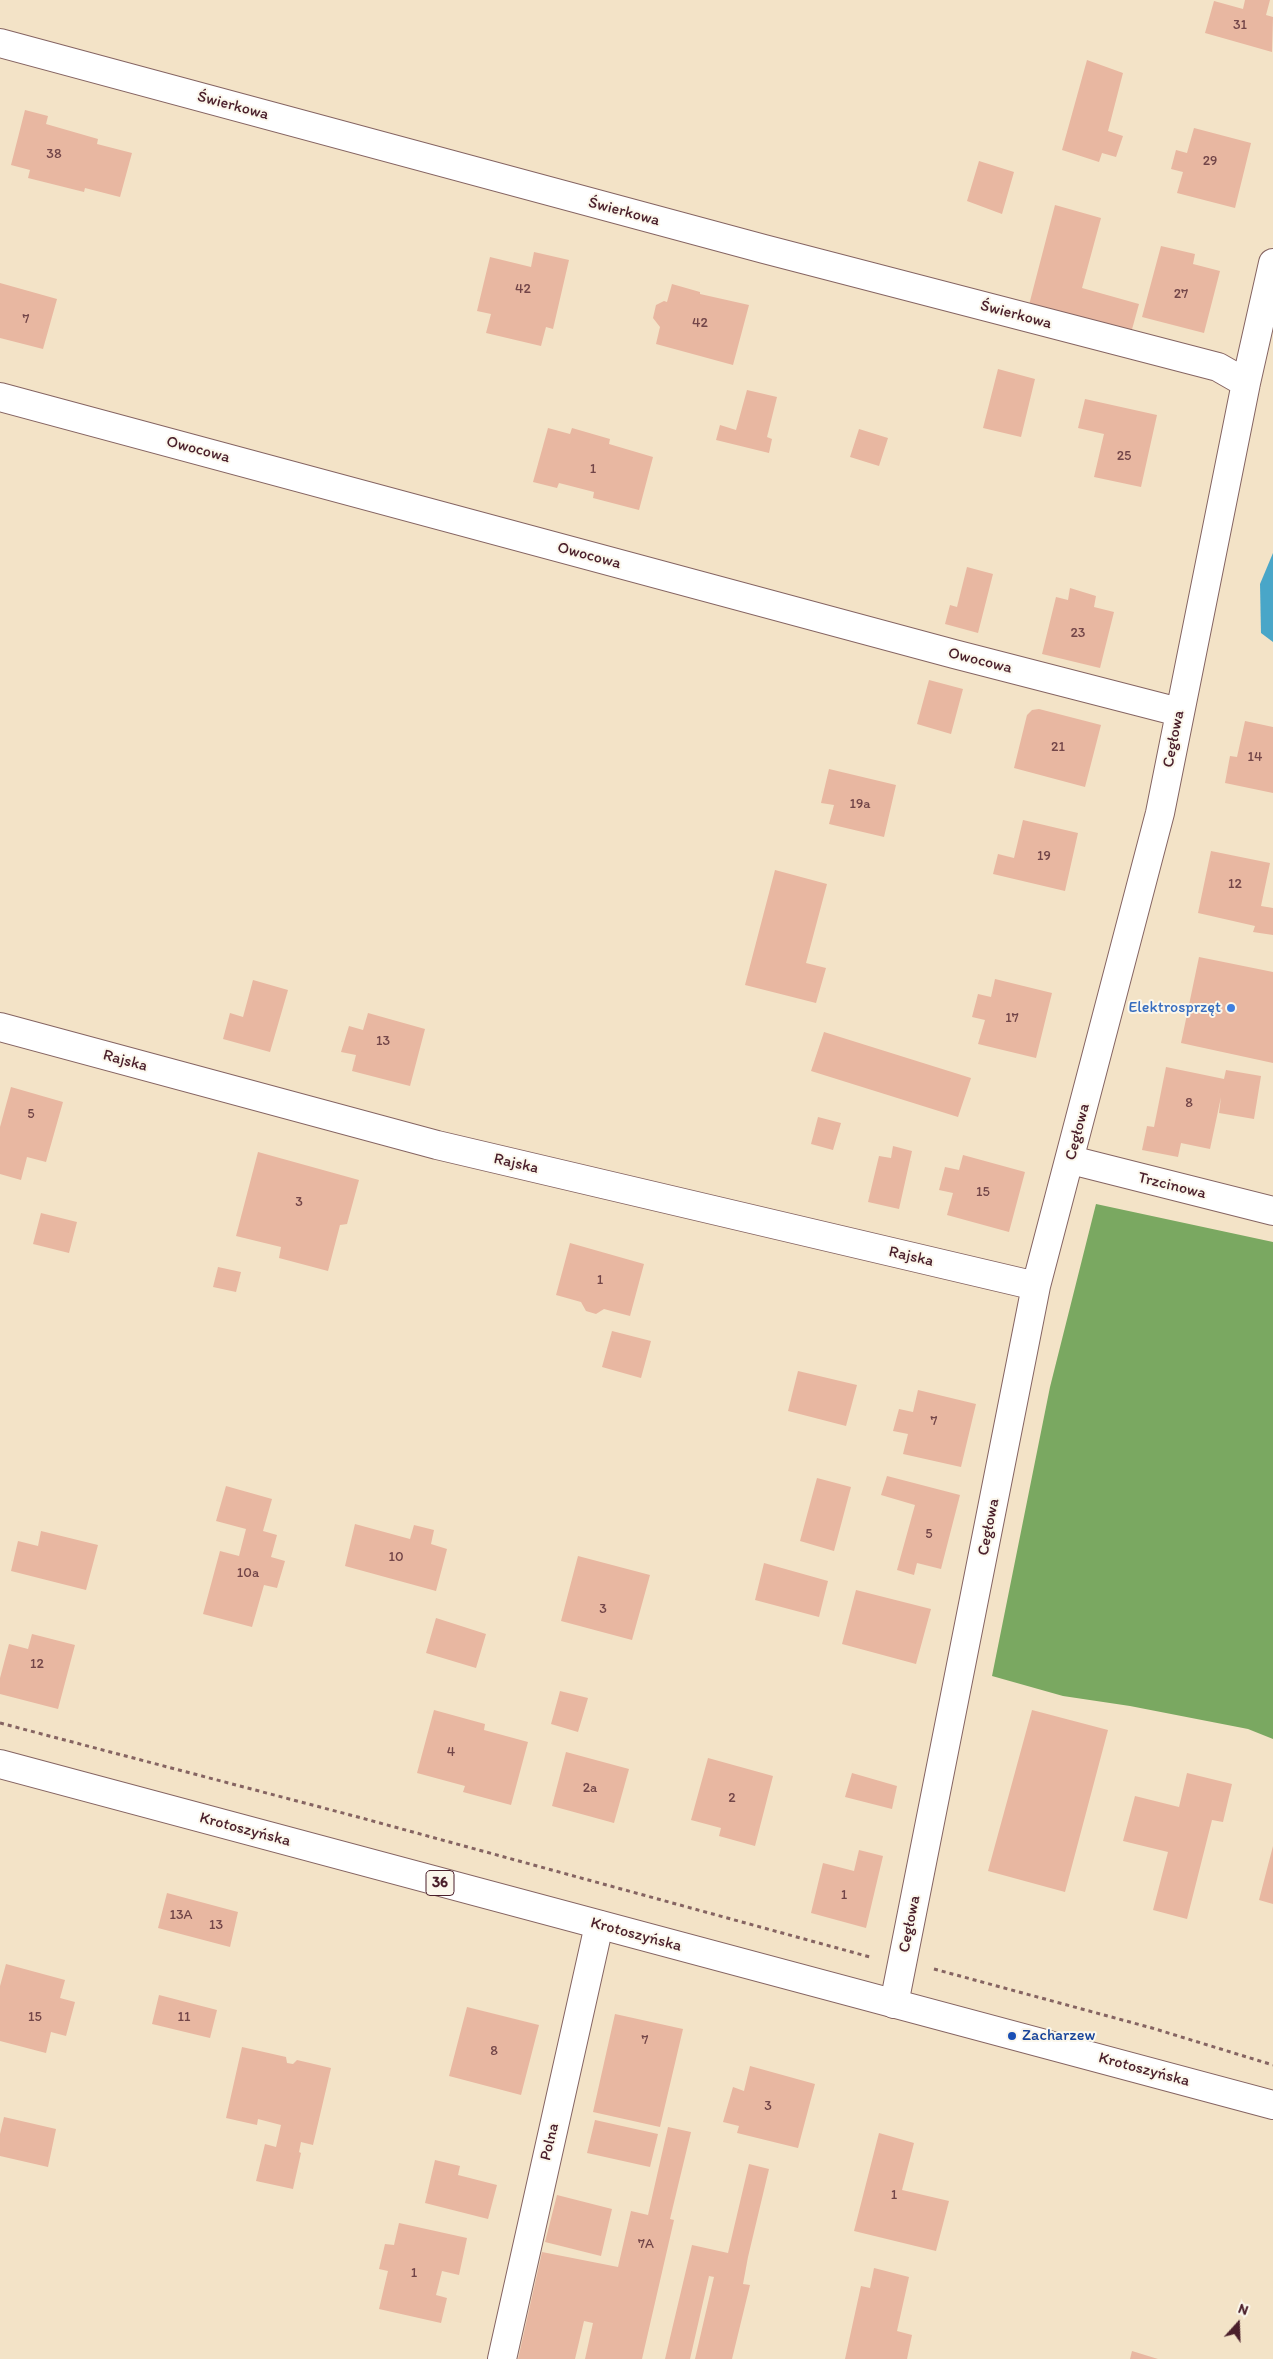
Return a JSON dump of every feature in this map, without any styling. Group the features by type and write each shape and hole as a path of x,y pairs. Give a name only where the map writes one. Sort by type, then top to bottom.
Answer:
{"street":[{"name":"Świerkowa","path":"0,43 754,247 1218,368 1246,383"},
{"name":"Cegłowa","path":"894,2004 1036,1286 1071,1160 1160,813 1178,712 1246,383 1273,263"},
{"name":"Owocowa","path":"0,397 934,649 1178,712"},
{"name":"Rajska","path":"0,1027 437,1145 1036,1286"},
{"name":"Trzcinowa","path":"1071,1160 1273,1211"},
{"name":"Krotoszyńska","path":"0,1764 1273,2105"},
{"name":"Polna","path":"502,2359 599,1925"}],"path":[{"path":"0,1723 358,1818 862,1956 903,1961 1152,2028 1273,2065"}],"green space":[{"path":"1096,1204 1273,1242 1273,1739 1248,1729 1130,1706 1063,1696 992,1676 1050,1387"}],"water":[{"path":"1273,553 1273,642 1261,633 1260,584"}],"building":[{"path":"1245,0 1270,0 1266,15 1273,17 1272,52 1205,33 1214,1 1243,9"},
{"path":"1087,60 1123,73 1108,131 1123,136 1116,157 1102,153 1099,162 1062,150"},
{"path":"25,110 48,116 46,124 98,139 97,144 132,153 120,197 85,188 84,192 28,178 30,170 11,165"},
{"path":"1194,128 1251,143 1235,208 1177,193 1183,172 1171,169 1176,150 1187,153"},
{"path":"979,161 1014,172 1002,214 967,201"},
{"path":"1055,205 1101,218 1082,288 1139,304 1131,333 1029,305"},
{"path":"1161,246 1195,254 1193,264 1220,271 1204,333 1142,317"},
{"path":"534,252 569,260 553,329 546,327 541,346 486,333 491,314 477,311 490,257 531,267"},
{"path":"0,283 57,299 43,349 0,338"},
{"path":"672,284 700,292 700,294 749,305 733,365 656,344 660,327 653,318 656,305 664,301 667,302"},
{"path":"998,369 1035,379 1021,437 983,428"},
{"path":"747,390 777,397 767,437 772,439 769,453 716,440 720,425 736,430"},
{"path":"1085,399 1157,415 1141,487 1094,477 1104,434 1078,428"},
{"path":"548,428 570,434 572,428 610,439 609,444 653,457 639,510 593,498 594,492 559,483 557,488 533,482"},
{"path":"859,429 888,438 879,466 850,457"},
{"path":"967,567 993,574 978,633 945,624 950,605 957,607"},
{"path":"1070,588 1096,596 1094,607 1114,612 1100,668 1042,654 1056,597 1068,600"},
{"path":"929,680 963,689 951,734 917,724"},
{"path":"1039,709 1101,725 1085,787 1014,768 1027,715 1032,710"},
{"path":"1245,721 1273,727 1273,793 1225,783 1230,756 1237,757"},
{"path":"829,769 896,785 884,837 829,824 834,805 821,803"},
{"path":"1023,820 1078,833 1065,891 993,874 998,854 1014,858"},
{"path":"1211,851 1270,863 1261,906 1273,908 1273,935 1253,932 1255,926 1198,913"},
{"path":"775,870 827,884 806,963 826,968 816,1003 745,985"},
{"name":"Elektrosprzęt","path":"1199,957 1273,972 1273,1063 1181,1043"},
{"path":"995,979 1052,993 1036,1058 978,1044 985,1020 972,1017 978,994 991,997"},
{"path":"253,980 288,990 270,1052 223,1039 230,1013 243,1017"},
{"path":"368,1013 425,1029 410,1086 352,1071 356,1055 341,1052 349,1026 363,1030"},
{"path":"824,1032 971,1078 958,1117 811,1071"},
{"path":"1166,1067 1224,1079 1226,1070 1261,1076 1254,1119 1219,1113 1221,1097 1210,1149 1181,1143 1178,1157 1142,1150 1147,1126 1154,1127"},
{"path":"11,1087 63,1102 46,1162 27,1157 21,1180 0,1174 0,1127"},
{"path":"818,1117 841,1123 833,1150 811,1144"},
{"path":"893,1146 912,1151 899,1209 868,1202 879,1156 891,1158"},
{"path":"258,1152 359,1180 347,1224 340,1225 328,1271 279,1258 281,1247 236,1236"},
{"path":"963,1155 1025,1172 1009,1232 947,1215 953,1193 939,1190 945,1167 959,1170"},
{"path":"41,1213 77,1222 69,1253 33,1244"},
{"path":"570,1243 644,1264 630,1316 604,1309 596,1314 586,1311 581,1302 556,1295"},
{"path":"218,1267 241,1272 236,1292 213,1287"},
{"path":"612,1331 651,1341 641,1378 602,1367"},
{"path":"798,1371 857,1385 846,1426 788,1411"},
{"path":"918,1390 976,1404 961,1467 903,1454 908,1434 893,1431 899,1409 913,1412"},
{"path":"887,1476 960,1495 941,1569 917,1563 914,1575 897,1570 915,1505 881,1495"},
{"path":"817,1478 851,1487 834,1551 800,1541"},
{"path":"226,1486 272,1499 263,1531 277,1535 271,1557 285,1561 277,1588 264,1585 252,1627 203,1614 220,1551 239,1556 246,1529 216,1521"},
{"path":"355,1524 410,1539 414,1525 434,1530 431,1544 447,1549 436,1591 345,1566"},
{"path":"41,1531 98,1545 86,1590 11,1571 18,1541 38,1546"},
{"path":"578,1556 650,1575 632,1640 561,1621"},
{"path":"764,1563 828,1581 819,1617 755,1600"},
{"path":"856,1590 931,1609 916,1664 842,1644"},
{"path":"436,1618 486,1634 476,1668 426,1653"},
{"path":"32,1634 75,1645 58,1709 0,1694 0,1678 9,1644 28,1649"},
{"path":"560,1691 588,1698 578,1732 551,1724"},
{"path":"434,1710 485,1724 484,1730 528,1742 511,1805 463,1792 465,1786 417,1773"},
{"path":"1032,1710 1108,1730 1065,1892 988,1871"},
{"path":"566,1752 629,1769 614,1823 552,1806"},
{"path":"708,1758 773,1776 755,1846 719,1836 721,1828 691,1820"},
{"path":"852,1773 897,1786 892,1809 845,1797"},
{"path":"1187,1773 1232,1784 1223,1822 1212,1820 1187,1919 1153,1910 1168,1852 1123,1841 1135,1796 1179,1807"},
{"path":"1273,1846 1273,1904 1259,1900"},
{"path":"859,1850 883,1856 866,1928 811,1913 823,1863 854,1871"},
{"path":"167,1893 238,1912 230,1947 158,1928"},
{"path":"6,1964 65,1980 60,1998 75,2002 66,2036 51,2032 46,2053 0,2041 0,1986"},
{"path":"159,1995 217,2010 210,2038 152,2024"},
{"path":"467,2007 539,2025 521,2095 449,2076"},
{"path":"615,2014 683,2029 660,2127 593,2112"},
{"path":"242,2047 286,2057 287,2063 293,2064 297,2060 331,2068 313,2145 301,2142 299,2152 301,2153 293,2189 256,2181 265,2144 276,2147 281,2125 258,2119 257,2125 226,2118"},
{"path":"750,2066 815,2084 798,2148 737,2133 739,2126 723,2122 733,2087 744,2091"},
{"path":"4,2117 56,2129 48,2167 0,2156 0,2134"},
{"path":"595,2120 658,2134 650,2167 587,2153"},
{"path":"668,2127 691,2132 670,2219 674,2220 642,2359 585,2359 593,2323 584,2321 575,2359 518,2359 542,2252 618,2267 631,2211 648,2215"},
{"path":"879,2133 914,2143 902,2190 949,2201 936,2251 854,2231"},
{"path":"435,2160 460,2166 458,2175 497,2185 488,2219 425,2203"},
{"path":"749,2164 769,2169 748,2257 743,2284 750,2285 732,2359 695,2359 714,2277 709,2276 690,2359 665,2359 692,2245 728,2253"},
{"path":"557,2195 612,2209 601,2256 545,2242"},
{"path":"399,2223 467,2238 459,2275 442,2271 436,2295 447,2298 441,2323 379,2309 388,2271 379,2269 385,2244 394,2245"},
{"path":"874,2268 909,2277 897,2331 912,2335 907,2359 845,2359 861,2286 870,2288"},
{"path":"1132,2351 1158,2359 1130,2359"}],"place":[{"name":"Elektrosprzęt","path":"1231,1008"},
{"name":"Zacharzew","path":"1012,2036"}]}
